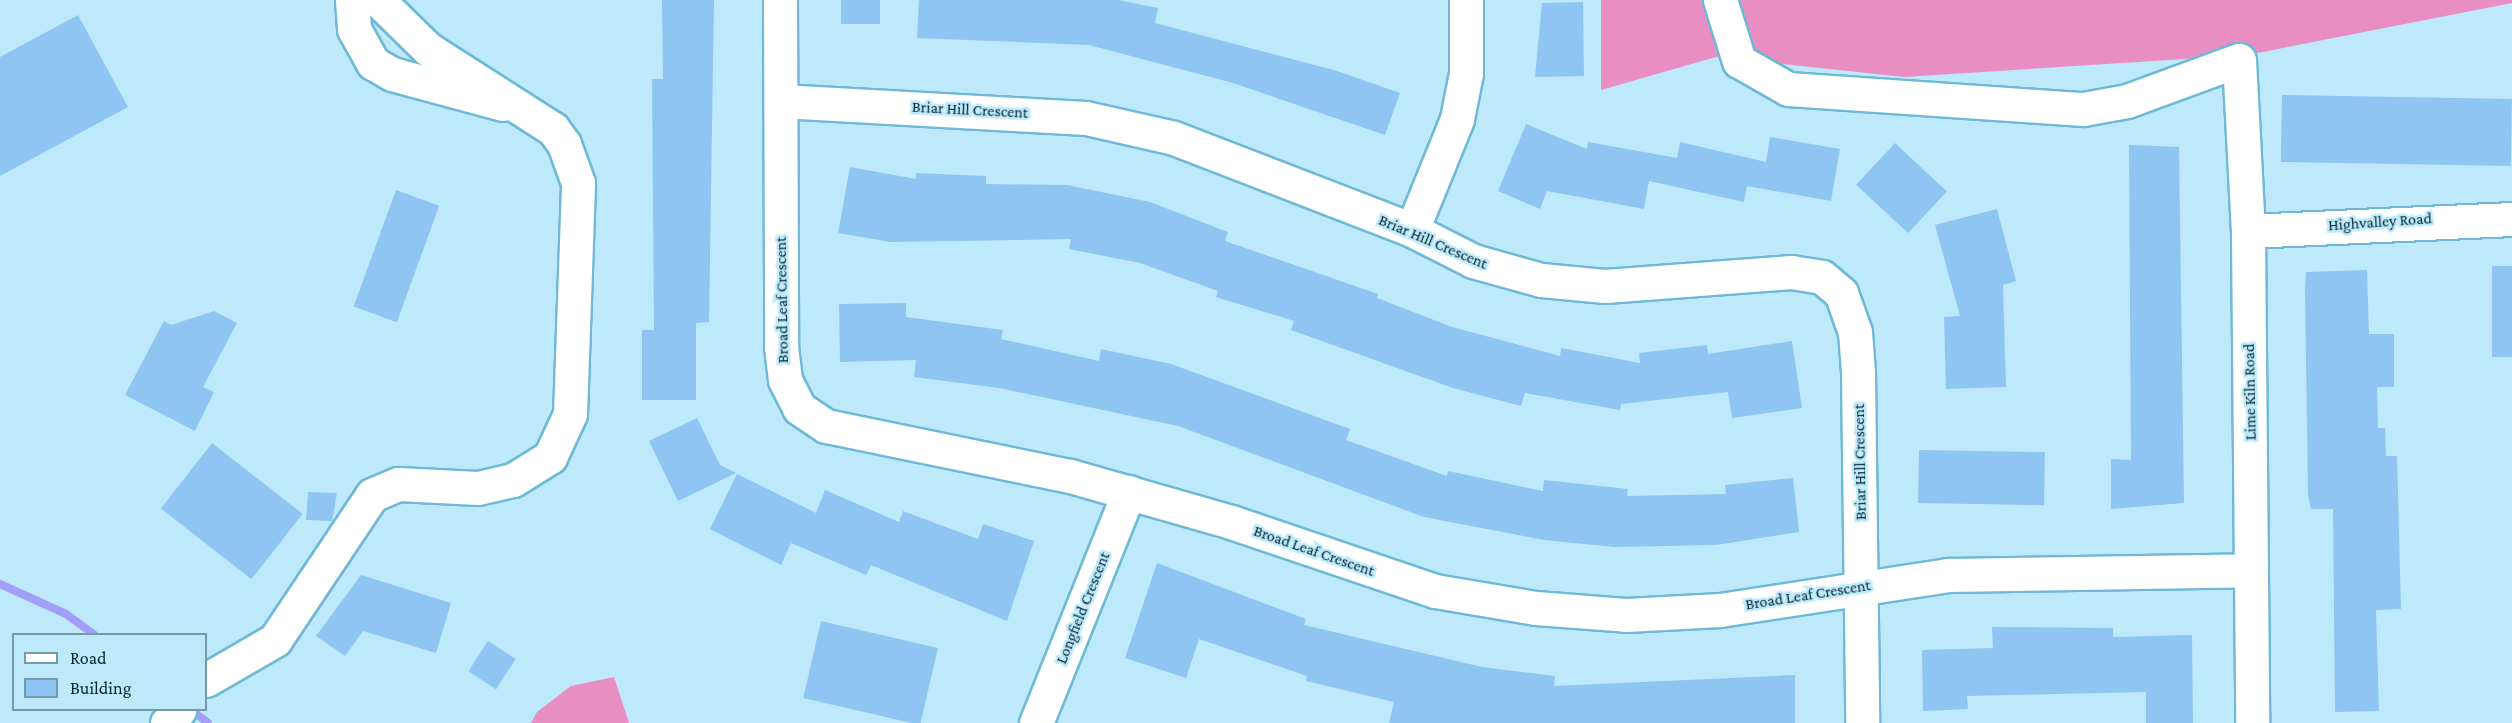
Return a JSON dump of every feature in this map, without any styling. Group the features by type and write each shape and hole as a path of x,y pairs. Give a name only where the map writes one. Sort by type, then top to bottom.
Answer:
{"street":[{"path":"352,0 354,29 373,63 392,74 522,109"},
{"path":"207,679 275,640 372,495 398,484 478,488 513,480 550,457 559,444 570,414 578,183 564,144 553,129 428,48 378,0"},
{"name":"Broad Leaf Crescent","path":"780,0 781,347 784,380 799,408 826,426 1129,492 1435,591 1536,608 1626,615 1720,610 1861,585 2053,570 2251,570"},
{"path":"1412,230 1457,119 1466,73 1466,0"},
{"name":"Lime Kiln Road","path":"1720,0 1739,61 1788,89 2083,109 2127,101 2239,60 2248,231 2252,723"},
{"name":"Briar Hill Crescent","path":"781,101 1086,118 1174,138 1412,230 1473,261 1541,280 1605,286 1791,272 1822,277 1841,293 1855,332 1862,723"},
{"name":"Highvalley Road","path":"2248,231 2512,219"},
{"name":"Longfield Crescent","path":"1036,723 1129,492"}],"shaded area":[{"path":"1601,0 2512,0 2512,3 2247,55 1904,77 1716,57 1601,90"},
{"path":"614,677 629,723 531,723 537,712 571,686"}],"building":[{"path":"662,0 714,0 709,322 696,323 696,400 642,400 642,330 654,330 652,79 663,79"},
{"path":"841,0 880,0 880,24 841,24"},
{"path":"919,0 1118,0 1158,8 1155,23 1337,71 1400,93 1385,135 1233,83 1089,45 917,38"},
{"path":"1583,2 1584,76 1535,77 1542,3"},
{"path":"78,15 128,107 0,176 0,57"},
{"path":"2282,95 2512,99 2511,166 2281,162"},
{"path":"1526,124 1587,149 1588,142 1677,158 1680,142 1766,162 1770,137 1840,149 1831,201 1747,186 1744,202 1649,181 1644,209 1547,191 1540,209 1498,191"},
{"path":"1895,143 1947,191 1908,233 1856,185"},
{"path":"2129,145 2179,147 2184,503 2111,509 2111,459 2131,460"},
{"path":"850,167 916,179 916,173 986,176 986,184 1067,185 1150,202 1228,232 1225,241 1378,294 1377,298 1452,327 1560,356 1561,348 1640,363 1639,353 1707,345 1708,354 1792,341 1802,408 1732,418 1728,392 1621,404 1620,410 1525,393 1521,406 1453,388 1291,330 1294,321 1216,297 1218,291 1140,263 1069,249 1071,239 891,242 838,233"},
{"path":"396,190 439,206 397,322 354,307"},
{"path":"1997,209 2016,281 2003,285 2006,387 1946,389 1944,317 1960,316 1935,225"},
{"path":"2492,266 2512,266 2512,357 2492,357"},
{"path":"2367,270 2369,334 2394,334 2394,387 2377,387 2378,428 2385,428 2386,456 2397,456 2401,609 2376,610 2379,711 2335,712 2333,509 2311,509 2308,495 2306,272"},
{"path":"906,303 906,317 1003,330 1001,339 1099,361 1101,349 1171,364 1350,429 1346,440 1447,476 1448,471 1543,491 1544,480 1628,489 1627,496 1726,494 1725,485 1793,478 1799,532 1716,545 1614,547 1544,540 1424,517 1178,426 999,388 914,377 916,360 840,362 839,304"},
{"path":"214,311 237,323 203,387 214,392 195,431 125,395 164,321 171,325"},
{"path":"697,418 720,465 736,473 678,501 649,441"},
{"path":"212,443 303,514 252,579 161,508"},
{"path":"1919,450 2045,452 2044,505 1918,503"},
{"path":"737,474 816,513 825,490 899,522 903,511 978,539 983,524 1034,541 1007,621 871,565 866,575 791,543 781,565 710,529"},
{"path":"308,492 337,493 332,521 306,520"},
{"path":"1157,563 1306,619 1304,625 1482,667 1555,676 1554,686 1795,675 1795,723 1389,723 1394,702 1306,681 1307,676 1199,639 1186,678 1125,658"},
{"path":"361,575 451,603 436,653 363,631 345,656 316,636"},
{"path":"821,621 938,648 921,723 912,723 803,698"},
{"path":"1992,627 2113,628 2113,637 2192,635 2193,723 2146,723 2146,692 1967,696 1968,709 1923,711 1922,650 1993,648"},
{"path":"488,641 516,659 496,689 468,671"}],"waterway":[{"path":"0,584 66,614 93,633"},
{"path":"192,711 208,723"}]}
